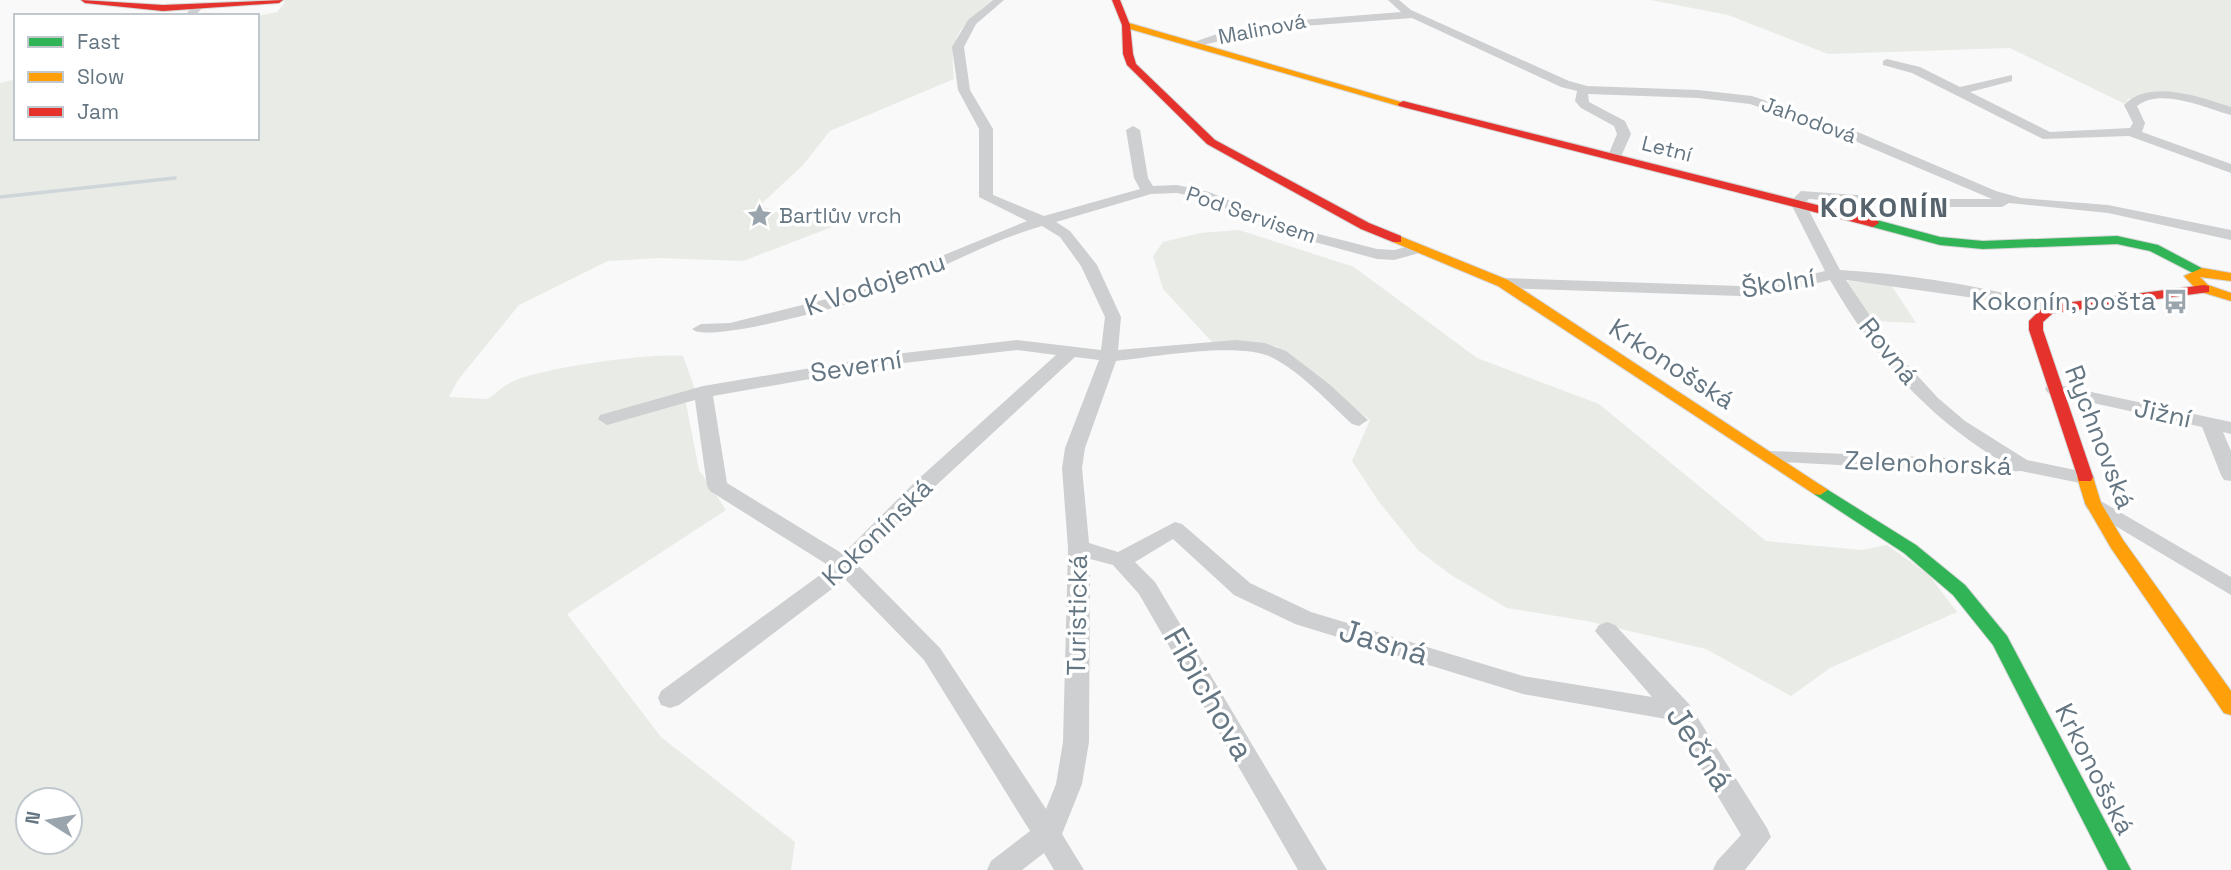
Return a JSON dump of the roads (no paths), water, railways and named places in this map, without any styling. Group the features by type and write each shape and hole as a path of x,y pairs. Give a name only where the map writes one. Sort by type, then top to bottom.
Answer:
{"street":[{"path":"85,0 194,11 279,0"},
{"name":"Turistická","path":"999,0 972,22 958,47 964,90 986,129 986,197 1026,216 1044,221 1065,234 1089,265 1113,317 1110,356 1075,448 1072,468 1079,548 1076,742 1069,784 1049,833"},
{"name":"Krkonošská","path":"1115,0 1126,25 1128,54 1136,71 1211,142 1365,226 1503,284 1910,549 1942,574 1973,606 2011,659 2120,870"},
{"name":"Jahodová","path":"1393,0 1414,15 1550,79 1583,89 1715,95 1765,103 1855,136 1991,194 2021,202 2108,209 2231,235"},
{"name":"Malinová","path":"1194,44 1302,20 1414,15"},
{"name":"Letní","path":"1126,25 1471,124 1797,202 1895,230 1962,245 2105,239 2129,242 2166,253 2202,272 2231,277"},
{"path":"1887,63 1916,70 2048,136 2135,132 2231,169"},
{"path":"1959,91 2008,78"},
{"path":"1583,89 1581,101 1585,105 1620,124 1624,134 1614,158"},
{"path":"2135,132 2139,123 2130,105 2139,98 2182,98 2231,111"},
{"path":"1133,130 1141,178 1143,185 1150,190"},
{"name":"Pod Servisem","path":"1044,221 1150,190 1177,189 1204,195 1294,232 1377,254 1394,255 1418,249"},
{"path":"1797,202 1800,196 1806,194 1913,203 2021,202"},
{"name":"Rovná","path":"1797,202 1833,274 1878,343 1909,380 1960,426 2021,465"},
{"name":"K Vodojemu","path":"701,329 730,328 857,296 1044,221"},
{"path":"2202,272 2191,276 2193,282 2204,289 2231,297"},
{"name":"Školní","path":"1503,284 1754,291 1833,274 1869,276 2004,297 2049,309"},
{"path":"2049,309 2204,289"},
{"name":"Rychnovská","path":"2049,309 2036,321 2036,330 2093,503 2118,544 2231,707"},
{"name":"Severní","path":"607,419 703,391 895,359 1017,345 1110,356"},
{"path":"1110,356 1236,345 1259,347 1280,355 1324,388 1359,420"},
{"name":"Kokonínská","path":"670,698 846,566 922,487 1071,351"},
{"name":"Jižní","path":"2054,389 2231,428"},
{"path":"703,391 717,486 846,566 932,654 1049,833 1070,870"},
{"path":"2210,423 2231,475"},
{"name":"Zelenohorská","path":"1770,457 1987,467 2021,465 2085,478"},
{"path":"2093,503 2231,587"},
{"name":"Jasná","path":"1121,560 1175,529 1241,589 1303,618 1523,685 1680,711"},
{"path":"1079,548 1121,560"},
{"name":"Fibichova","path":"1121,560 1147,588 1313,870"},
{"name":"Ječná","path":"1607,631 1680,711 1757,837 1727,870"},
{"path":"1001,870 1049,833"}],"waterway":[{"path":"0,197 175,178"}],"place":[{"name":"Bartlův vrch","path":"759,216"},
{"name":"Kokonín, pošta","path":"2176,301"}],"district":[{"name":"KOKONÍN","path":"1885,207"}]}
